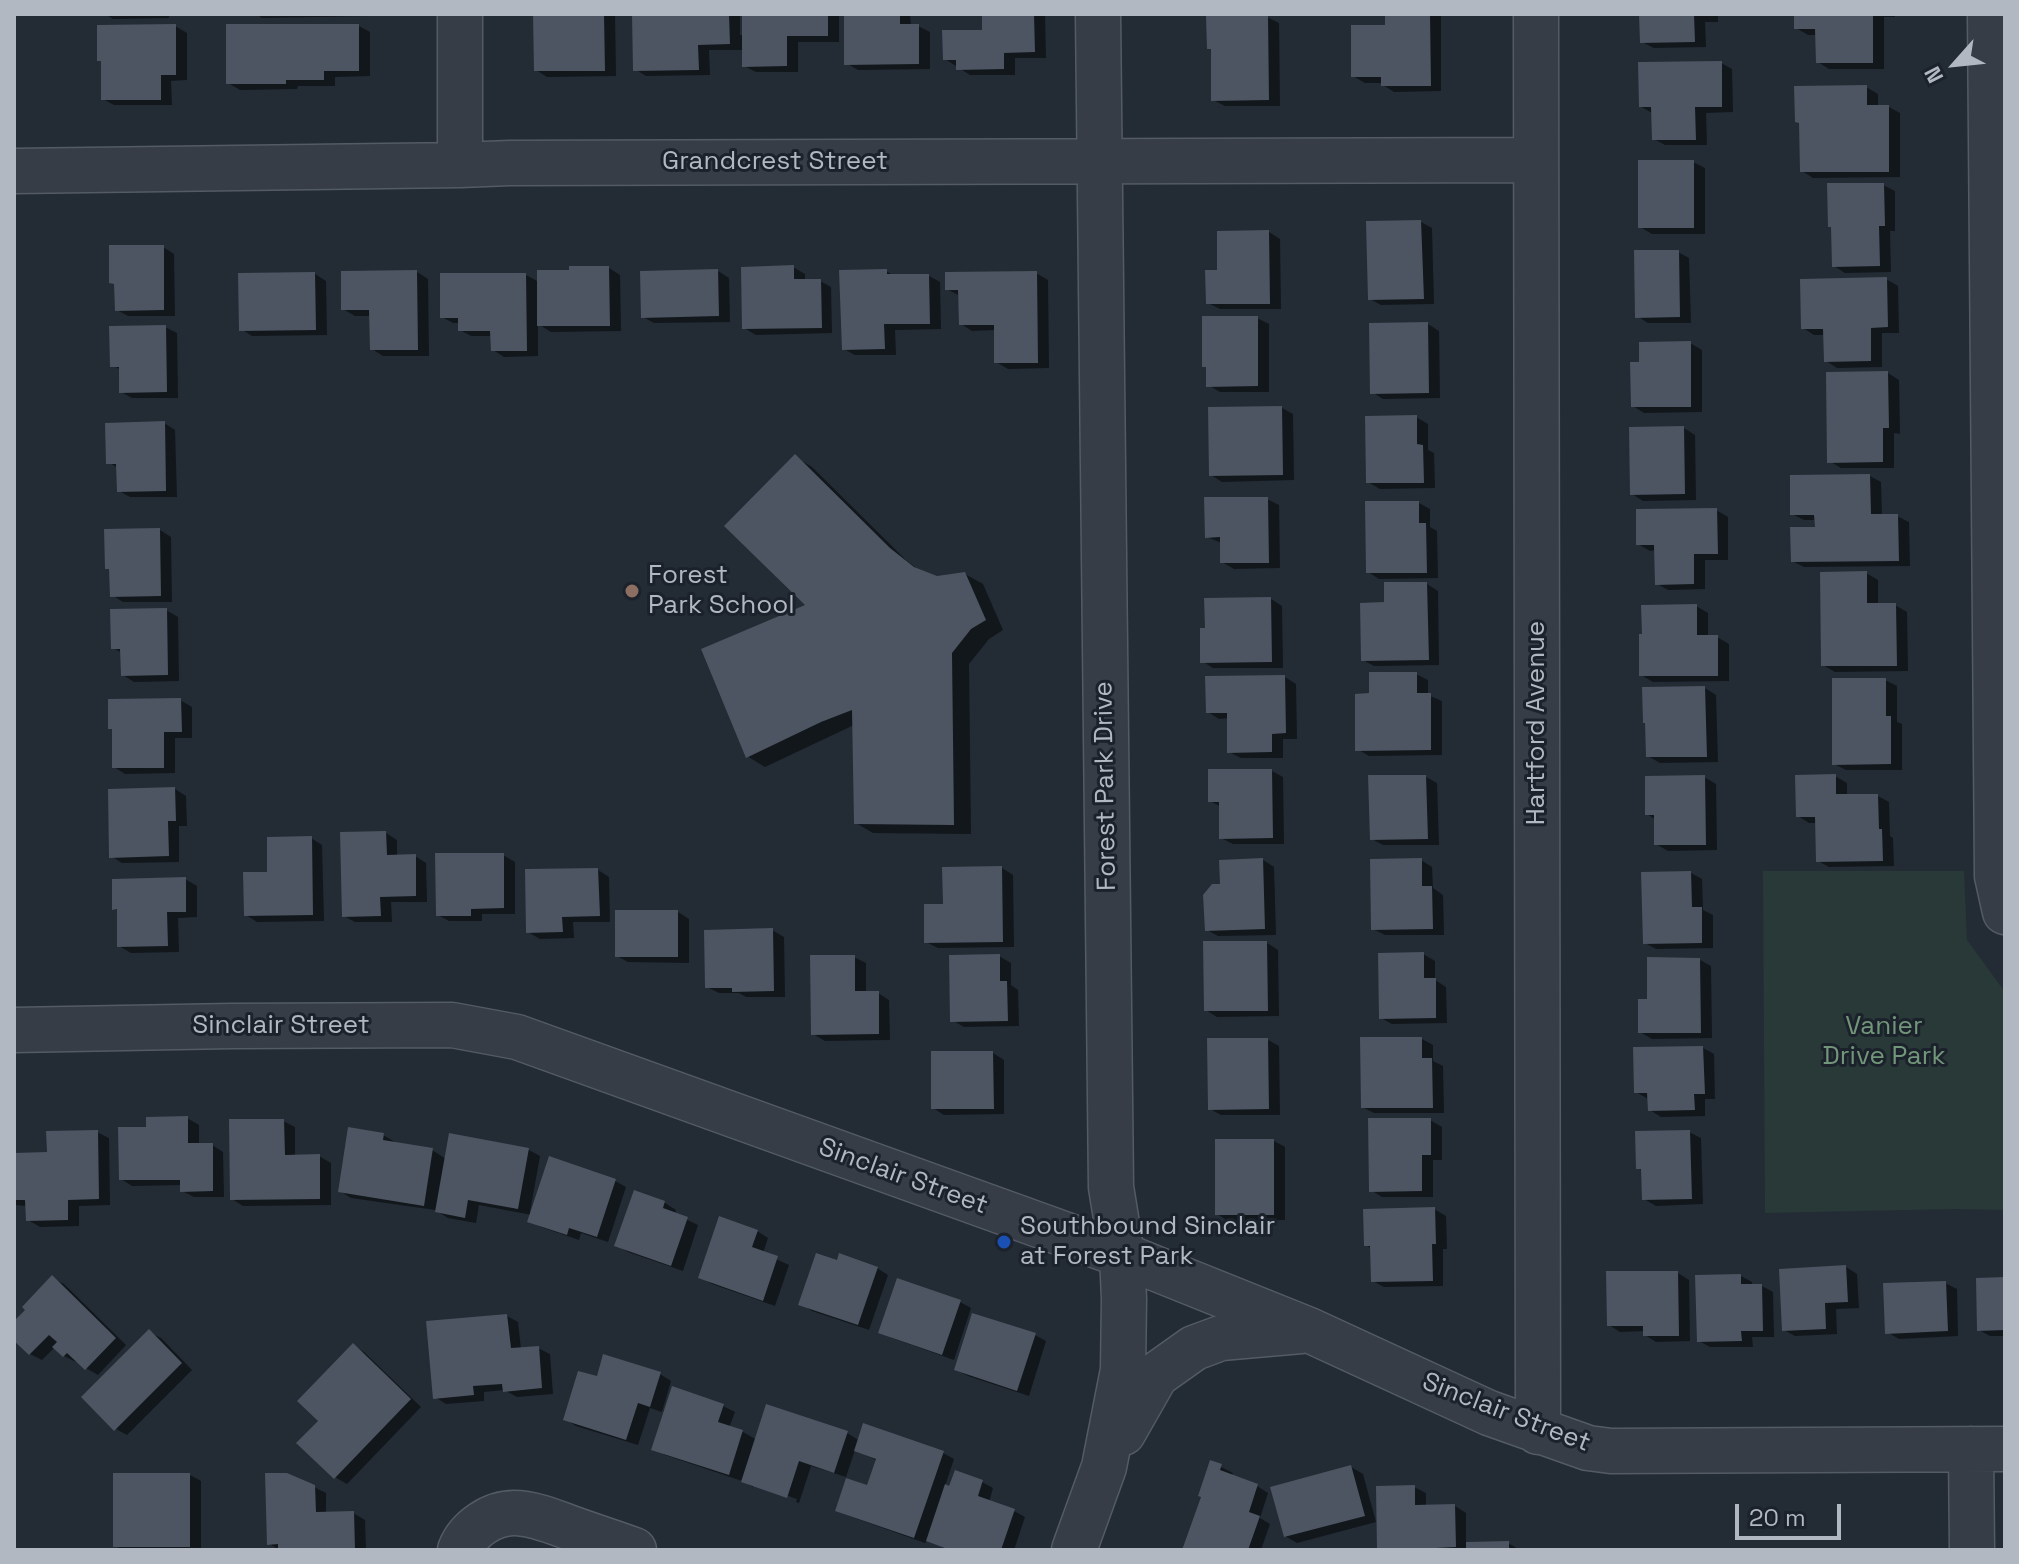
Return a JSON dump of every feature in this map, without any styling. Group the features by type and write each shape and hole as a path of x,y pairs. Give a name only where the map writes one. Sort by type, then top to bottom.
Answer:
{"street":[{"path":"460,14 460,165"},
{"name":"Forest Park Drive","path":"1074,1550 1104,1467 1123,1370 1122,1255 1111,1187 1098,14"},
{"name":"Hartford Avenue","path":"1536,14 1538,1432"},
{"path":"1990,14 1997,876 2005,912"},
{"name":"Grandcrest Street","path":"14,171 510,163 1536,160"},
{"name":"Sinclair Street","path":"14,1030 452,1025 517,1037 1122,1255 1309,1330 1489,1413 1588,1448 1611,1451 1988,1449"},
{"path":"1104,1467 1156,1375 1194,1348 1221,1338 1309,1330"},
{"path":"1972,1550 1988,1449"},
{"path":"460,1550 470,1534 489,1518 513,1513 542,1518 634,1550"}],"green space":[{"name":"Vanier Drive Park","path":"1763,871 1964,871 1967,940 2005,992 2005,1210 1765,1213"}],"building":[{"path":"533,14 604,14 605,71 534,71"},
{"path":"632,14 729,14 730,44 698,45 699,70 633,71"},
{"path":"742,14 828,14 828,36 787,36 787,66 742,67"},
{"path":"844,14 900,14 900,24 919,24 919,64 844,65"},
{"path":"982,14 1034,14 1035,52 1004,53 1004,69 956,70 956,60 943,60 942,30 982,30"},
{"path":"1385,14 1430,14 1431,86 1381,86 1381,77 1351,77 1351,25 1385,25"},
{"path":"1639,14 1694,14 1695,42 1640,43"},
{"path":"1794,14 1873,14 1873,63 1816,63 1815,29 1794,29"},
{"path":"1268,15 1269,100 1211,101 1211,49 1207,49 1206,16"},
{"path":"176,24 176,75 161,75 161,100 101,100 97,25"},
{"path":"226,24 359,24 359,71 324,71 324,80 286,80 286,84 226,84"},
{"path":"1722,61 1722,107 1695,107 1696,140 1652,140 1651,107 1639,107 1638,62"},
{"path":"1867,85 1867,105 1889,105 1889,172 1800,172 1799,123 1795,122 1794,86"},
{"path":"1638,160 1694,160 1694,228 1638,228"},
{"path":"1827,183 1884,183 1885,226 1879,226 1880,266 1832,267"},
{"path":"1421,220 1424,299 1368,300 1366,221"},
{"path":"1269,230 1270,304 1206,304 1205,270 1217,270 1217,231"},
{"path":"109,245 164,245 164,310 115,311 114,284 109,283"},
{"path":"1634,250 1679,250 1680,317 1635,318"},
{"path":"794,265 794,279 821,279 822,328 742,329 741,267"},
{"path":"569,266 609,266 610,326 537,326 537,270 569,270"},
{"path":"718,269 719,316 641,318 640,271"},
{"path":"887,269 887,274 929,274 930,324 884,324 885,349 842,350 839,270"},
{"path":"417,270 418,350 370,350 369,310 341,310 341,271"},
{"path":"1037,271 1038,363 994,363 994,325 959,325 958,290 945,290 945,272"},
{"path":"315,272 316,330 239,331 238,273"},
{"path":"440,273 526,273 527,351 491,351 490,331 458,331 458,318 440,318"},
{"path":"1887,277 1888,327 1871,328 1871,361 1824,362 1823,329 1801,329 1800,279"},
{"path":"1202,316 1258,316 1258,386 1206,387 1206,367 1202,367"},
{"path":"1428,322 1429,393 1370,394 1369,323"},
{"path":"166,325 167,392 119,393 119,367 110,367 109,326"},
{"path":"1691,341 1691,407 1631,407 1630,362 1639,362 1639,342"},
{"path":"1888,371 1889,428 1883,428 1883,462 1827,463 1826,372"},
{"path":"1282,406 1283,475 1209,476 1208,407"},
{"path":"1417,415 1417,444 1423,445 1424,483 1366,483 1365,416"},
{"path":"165,421 166,491 117,492 116,464 106,464 105,423"},
{"path":"1684,426 1685,494 1630,495 1629,427"},
{"path":"795,454 890,548 914,567 937,576 965,572 986,620 971,629 952,653 954,825 854,824 852,710 746,758 701,649 805,605 724,526"},
{"path":"1870,474 1871,514 1898,514 1899,561 1791,562 1790,527 1815,527 1814,515 1790,515 1790,475"},
{"path":"1204,497 1268,497 1269,563 1220,563 1220,537 1205,538"},
{"path":"1365,501 1419,501 1419,523 1426,523 1427,573 1366,573"},
{"path":"1717,508 1718,554 1694,554 1694,584 1655,585 1654,545 1636,545 1636,509"},
{"path":"160,528 161,596 110,597 109,569 105,569 104,529"},
{"path":"1867,571 1867,603 1896,603 1897,666 1821,666 1820,572"},
{"path":"1384,582 1427,582 1429,660 1361,661 1360,603 1384,602"},
{"path":"1271,597 1272,662 1200,663 1200,628 1205,628 1204,598"},
{"path":"1697,604 1697,635 1718,635 1718,676 1639,676 1641,605"},
{"path":"167,608 168,675 121,676 120,649 111,649 110,609"},
{"path":"1369,672 1417,672 1417,693 1431,693 1431,750 1355,751 1355,694 1369,693"},
{"path":"1285,675 1286,733 1272,734 1272,752 1227,753 1227,713 1206,713 1205,676"},
{"path":"1832,678 1886,678 1886,716 1891,716 1891,764 1832,765"},
{"path":"1705,686 1707,757 1646,757 1642,687"},
{"path":"181,698 182,732 164,732 164,768 112,768 108,699"},
{"path":"1208,769 1272,769 1273,838 1219,839 1219,802 1208,802"},
{"path":"1836,774 1836,794 1878,794 1883,861 1816,862 1815,817 1796,817 1795,775"},
{"path":"1368,775 1426,775 1428,839 1370,840"},
{"path":"1705,775 1706,845 1654,845 1654,815 1645,815 1645,776"},
{"path":"175,787 176,821 168,821 169,856 109,858 108,789"},
{"path":"386,831 387,855 416,854 416,896 380,897 381,916 342,917 340,832"},
{"path":"312,836 313,915 244,916 243,872 267,872 267,837"},
{"path":"435,853 504,853 504,908 471,909 471,916 436,916"},
{"path":"1263,858 1265,929 1205,931 1203,895 1212,884 1220,884 1219,860"},
{"path":"1422,858 1422,886 1432,886 1433,929 1371,930 1370,859"},
{"path":"1002,866 1003,942 924,943 924,904 943,904 942,867"},
{"path":"598,868 600,916 562,917 563,932 526,933 525,869"},
{"path":"1691,871 1692,907 1702,907 1702,943 1643,944 1641,872"},
{"path":"186,877 186,912 167,912 168,946 117,947 117,909 112,910 112,879"},
{"path":"615,910 678,910 678,957 615,957"},
{"path":"773,928 774,991 732,992 732,988 705,988 704,930"},
{"path":"1203,941 1267,941 1268,1011 1204,1011"},
{"path":"1424,952 1424,978 1436,978 1436,1018 1379,1019 1378,953"},
{"path":"1000,954 1000,981 1007,981 1008,1021 950,1022 949,955"},
{"path":"810,955 855,955 855,991 879,991 879,1034 811,1035"},
{"path":"1647,957 1700,958 1701,1033 1638,1033 1638,999 1647,999"},
{"path":"1360,1037 1422,1037 1422,1058 1432,1058 1433,1108 1361,1108"},
{"path":"1207,1038 1268,1038 1269,1109 1208,1110"},
{"path":"1703,1046 1705,1094 1694,1094 1695,1110 1648,1111 1647,1093 1634,1093 1633,1047"},
{"path":"931,1051 993,1051 994,1109 931,1109"},
{"path":"188,1116 188,1143 213,1143 213,1191 180,1192 180,1180 119,1180 118,1127 146,1127 146,1117"},
{"path":"1368,1118 1431,1118 1431,1155 1422,1155 1422,1191 1369,1192"},
{"path":"229,1119 284,1119 285,1155 320,1154 320,1199 230,1200"},
{"path":"348,1127 384,1133 383,1140 433,1148 424,1206 338,1192"},
{"path":"98,1130 99,1199 68,1200 68,1220 26,1221 25,1200 14,1200 14,1153 47,1152 46,1131"},
{"path":"1690,1130 1692,1199 1642,1200 1641,1169 1636,1169 1635,1131"},
{"path":"449,1133 529,1148 518,1209 468,1200 465,1218 435,1212"},
{"path":"1215,1139 1274,1139 1274,1215 1215,1215"},
{"path":"549,1156 616,1179 597,1237 569,1228 567,1235 527,1222"},
{"path":"634,1190 665,1201 663,1208 688,1217 671,1266 614,1246"},
{"path":"1435,1207 1433,1281 1371,1282 1370,1246 1364,1246 1363,1209"},
{"path":"719,1216 758,1230 752,1247 778,1256 763,1301 698,1278"},
{"path":"816,1253 837,1260 839,1253 878,1267 858,1325 798,1305"},
{"path":"1846,1265 1848,1302 1825,1303 1826,1329 1782,1331 1779,1269"},
{"path":"1606,1271 1678,1271 1679,1336 1643,1336 1643,1326 1607,1326"},
{"path":"1741,1274 1741,1284 1762,1284 1763,1331 1741,1331 1742,1341 1697,1342 1695,1275"},
{"path":"52,1275 116,1338 85,1370 67,1353 63,1357 52,1347 57,1342 49,1335 29,1355 14,1341 14,1321 25,1310 22,1307"},
{"path":"2005,1277 2005,1330 1977,1331 1976,1278"},
{"path":"897,1278 961,1300 942,1355 878,1333"},
{"path":"1946,1281 1948,1331 1885,1334 1883,1283"},
{"path":"972,1313 1036,1333 1017,1391 954,1370"},
{"path":"507,1314 511,1348 539,1346 542,1388 503,1392 502,1384 473,1386 474,1395 433,1399 426,1321"},
{"path":"149,1329 182,1363 114,1431 81,1397"},
{"path":"353,1343 411,1399 334,1479 296,1443 318,1421 297,1401"},
{"path":"603,1354 661,1372 650,1407 638,1403 626,1440 563,1420 578,1371 597,1376"},
{"path":"672,1386 724,1404 718,1422 743,1430 729,1475 651,1450"},
{"path":"766,1404 848,1431 834,1473 799,1461 787,1498 741,1482"},
{"path":"863,1423 944,1451 914,1538 835,1511 846,1478 867,1485 876,1459 854,1451"},
{"path":"1210,1460 1222,1464 1220,1470 1258,1484 1249,1512 1260,1516 1248,1550 1182,1550"},
{"path":"1351,1465 1365,1516 1284,1537 1270,1487"},
{"path":"955,1470 983,1480 978,1496 1015,1509 1001,1550 950,1550 926,1541 945,1484 949,1486"},
{"path":"113,1473 190,1473 190,1547 113,1547"},
{"path":"265,1473 287,1473 315,1485 316,1512 354,1511 355,1550 278,1550 278,1544 267,1545"},
{"path":"1415,1485 1415,1505 1455,1504 1456,1547 1377,1550 1376,1486"},
{"path":"1509,1541 1509,1550 1466,1550 1466,1542"}],"place":[{"name":"Forest Park School","path":"632,591"},
{"name":"Southbound Sinclair at Forest Park","path":"1004,1242"}]}
